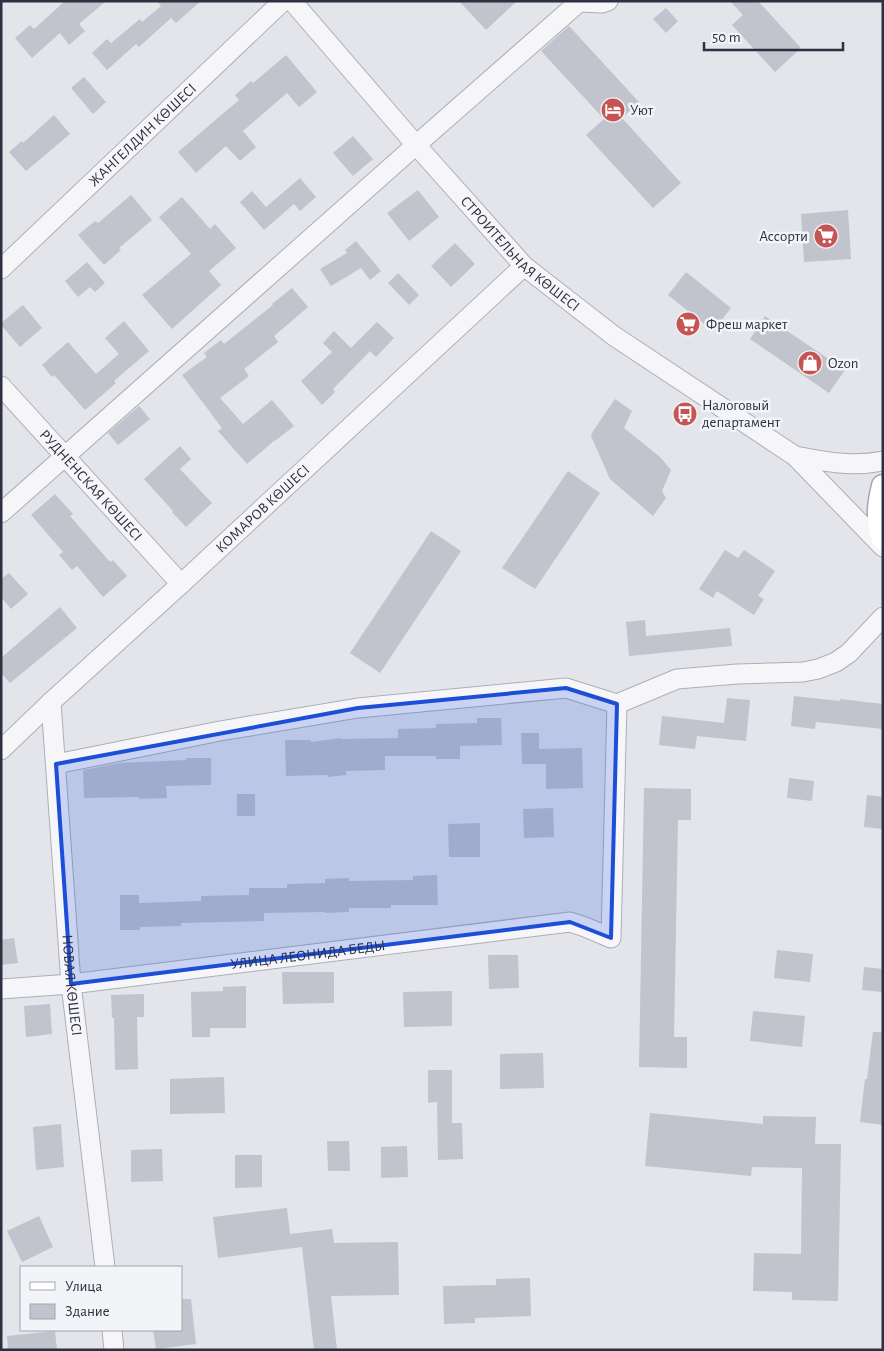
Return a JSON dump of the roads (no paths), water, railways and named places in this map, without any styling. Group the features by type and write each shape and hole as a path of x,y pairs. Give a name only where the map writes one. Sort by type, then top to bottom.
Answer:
{"main road":[{"path":"883,486 878,503 879,528 883,539"}],"street":[{"name":"ЖАНГЕЛДИН КӨШЕСІ","path":"1,269 283,1"},
{"name":"СТРОИТЕЛЬНАЯ КӨШЕСІ","path":"292,1 416,145 524,266 614,336 795,456"},
{"path":"1,513 579,2 602,3 608,1"},
{"name":"КОМАРОВ КӨШЕСІ","path":"1,750 524,266"},
{"name":"РУДНЕНСКАЯ КӨШЕСІ","path":"1,386 181,584"},
{"path":"795,456 825,462 851,464 883,461"},
{"path":"795,456 883,547"},
{"path":"56,764 220,732 358,708 566,688 617,704 676,679 737,674 803,672 836,662 849,653 883,618"},
{"name":"НОВАЯ КӨШЕСІ","path":"51,702 71,984 104,1266"},
{"name":"УЛИЦА ЛЕОНИДА БЕДЫ","path":"1,989 71,984 570,922 611,938 617,704"},
{"path":"112,1331 114,1350"}],"place":[{"name":"Уют","path":"613,110"},
{"name":"Ассорти","path":"826,236"},
{"name":"Фреш маркет","path":"688,324"},
{"name":"Ozon","path":"810,363"},
{"name":"Налоговый департамент","path":"685,414"}]}
